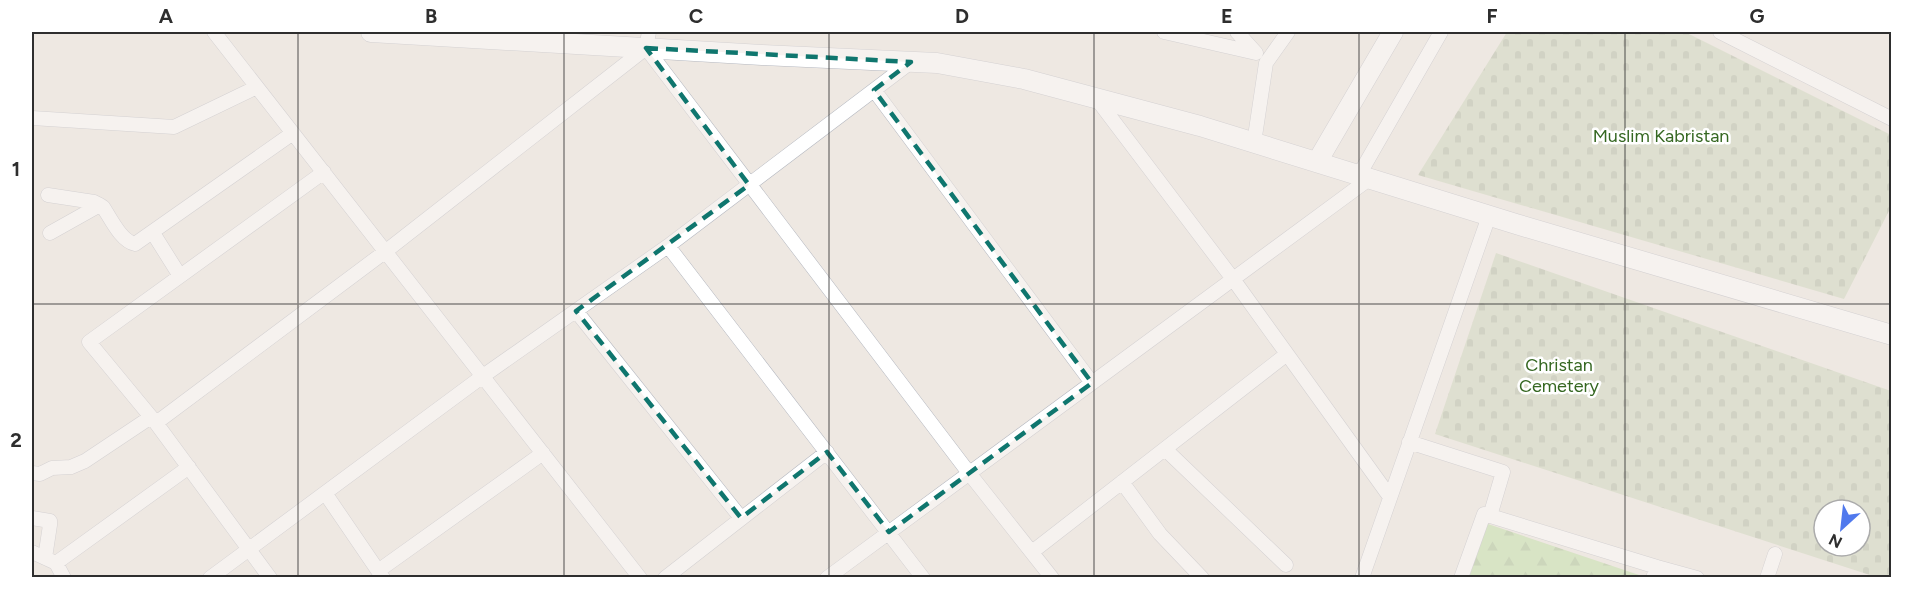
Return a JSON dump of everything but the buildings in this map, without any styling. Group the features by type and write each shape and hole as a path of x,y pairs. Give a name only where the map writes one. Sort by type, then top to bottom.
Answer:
{"main road":[{"path":"371,32 647,40 937,63 1024,79 1254,143 1489,216 1892,335"},
{"path":"1317,162 1394,32"}],"street":[{"path":"213,32 640,578"},
{"path":"1164,32 1261,58"},
{"path":"1237,32 1261,58"},
{"path":"1254,143 1261,58 1288,32"},
{"path":"827,578 1233,279 1364,177 1441,32"},
{"path":"1720,32 1892,119"},
{"path":"32,473 40,474 52,468 78,465 153,420 386,251 647,40 749,184 1052,578"},
{"path":"210,578 483,376 668,246 911,62"},
{"path":"32,118 174,127 257,87"},
{"path":"874,90 1092,382"},
{"path":"1096,98 1233,279 1390,497"},
{"path":"48,195 94,202 100,205 125,239 135,244 293,133"},
{"path":"270,578 153,420 89,342 324,172"},
{"path":"50,233 100,205"},
{"path":"1362,578 1489,216"},
{"path":"153,232 180,276"},
{"path":"668,246 923,578"},
{"path":"576,311 741,518"},
{"path":"1032,552 1287,354"},
{"path":"1409,442 1503,472 1490,516"},
{"path":"1165,449 1286,565"},
{"path":"665,578 827,452"},
{"path":"325,493 380,574 543,453"},
{"path":"50,560 189,467"},
{"path":"1122,482 1160,534 1202,578"},
{"path":"1461,578 1484,514 1655,572 1697,578"},
{"path":"32,518 50,521 50,560"},
{"path":"32,552 50,560 64,578"},
{"path":"1767,578 1775,554"}],"highlighted area":[{"path":"646,48 911,62 874,90 1092,383 889,532 827,452 741,518 576,311 749,185"}],"green space":[{"name":"Muslim Kabristan","path":"1507,32 1685,32 1891,135 1891,207 1844,299 1418,175"},
{"name":"Christan Cemetery","path":"1496,253 1891,391 1891,577 1876,577 1817,558 1872,558 1872,498 1812,498 1812,556 1435,434"},
{"path":"1485,523 1642,576 1641,578 1469,578"}]}
